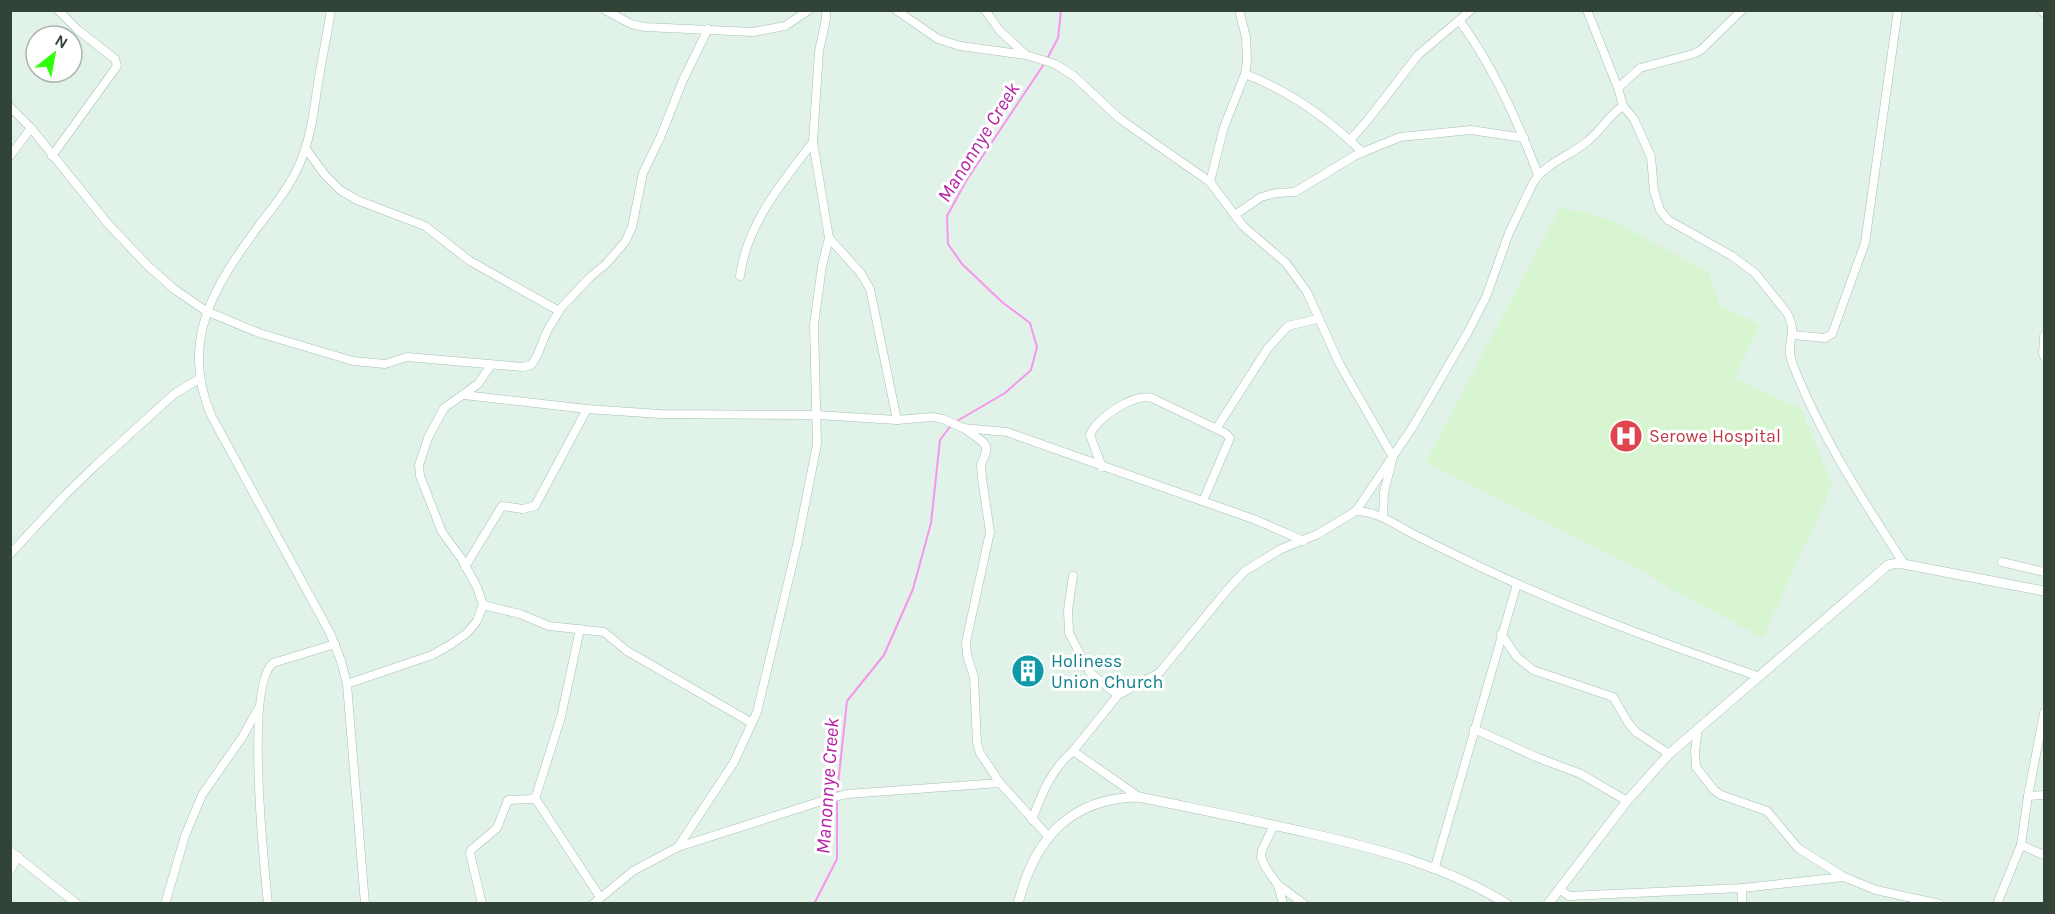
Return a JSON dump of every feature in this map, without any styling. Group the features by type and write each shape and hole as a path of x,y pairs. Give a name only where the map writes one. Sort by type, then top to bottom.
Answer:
{"street":[{"path":"52,156 117,66 115,59 78,30 58,10"},
{"path":"331,10 306,149 290,183 235,259 206,311 197,356 199,379 212,417 335,644 347,684 365,903"},
{"path":"605,10 631,24 645,27 753,32 785,26 809,10"},
{"path":"678,847 734,762 757,712 797,545 817,444 814,325 822,266 829,238 813,142 819,51 826,10"},
{"path":"896,10 938,39 960,46 1026,55 1055,64 1074,76 1120,119 1210,182 1243,226 1286,263 1307,292 1317,319 1339,363 1393,457 1384,492 1383,517"},
{"path":"985,10 1000,32 1026,55"},
{"path":"1210,182 1224,127 1245,74 1246,37 1239,10"},
{"path":"1350,140 1413,60 1471,10"},
{"path":"1587,10 1623,106 1634,119 1649,150 1660,210 1668,220 1732,256 1755,273 1787,313 1793,335 1790,353 1792,360 1831,447 1904,564"},
{"path":"1618,88 1640,68 1694,54 1701,50 1742,10"},
{"path":"1793,335 1825,338 1832,334 1865,243 1898,10"},
{"path":"1459,20 1479,49 1510,107 1538,176"},
{"path":"10,107 31,128 109,225 148,266 206,311 258,333 353,361 385,364 407,357 523,367 531,365 560,311 590,277 606,264 626,242 632,227 643,173 683,80 708,29"},
{"path":"1245,74 1288,93 1350,140 1362,152"},
{"path":"1032,820 1049,778 1056,767 1073,751 1118,695 1159,673 1245,571 1281,549 1304,541 1356,511 1393,457 1468,332 1493,280 1509,233 1525,197 1538,176 1559,159 1590,140 1612,113 1623,106"},
{"path":"10,156 31,128"},
{"path":"1235,215 1261,197 1295,192 1362,152 1400,137 1471,130 1524,138"},
{"path":"740,276 749,241 763,212 813,142"},
{"path":"306,149 325,175 340,190 357,201 425,226 470,261 560,311"},
{"path":"829,238 860,272 870,289 897,420"},
{"path":"1216,429 1268,348 1288,326 1317,319"},
{"path":"2044,336 2044,356"},
{"path":"347,684 399,668 450,645 467,633 477,621 483,605 477,586 442,532 420,476 419,465 440,413 449,403 478,384 492,365"},
{"path":"10,554 96,465 174,394 199,379"},
{"path":"464,395 587,409 676,415 817,415 897,420 932,417 963,428 983,442 986,452 981,465 982,478 990,532 966,642 967,655 974,677 977,742 980,753 1000,783 1048,836"},
{"path":"1102,466 1090,435 1092,429 1099,420 1114,410 1143,397 1152,398 1216,429 1227,435 1230,440 1203,501"},
{"path":"465,567 502,506 523,509 535,506 587,409"},
{"path":"963,428 1007,432 1256,520 1304,541"},
{"path":"1356,511 1383,517 1517,584 1681,650 1757,676"},
{"path":"1548,903 1627,801 1670,754 1757,676 1888,565 1894,562 2044,591"},
{"path":"2002,562 2044,572"},
{"path":"1073,576 1068,610 1069,633 1090,673 1118,695"},
{"path":"1435,867 1517,584"},
{"path":"483,605 520,614 549,626 604,632 627,651 752,723"},
{"path":"535,798 561,717 580,629"},
{"path":"1501,634 1517,657 1533,670 1613,697 1636,732 1670,754"},
{"path":"268,903 258,780 259,707 266,671 269,666 335,644"},
{"path":"165,903 185,836 202,795 243,736 259,707"},
{"path":"1997,903 2006,886 2021,845 2044,713"},
{"path":"1698,728 1695,751 1696,767 1720,795 1767,811 1798,848 1844,877 1876,890 1940,903"},
{"path":"1474,729 1543,760 1581,774 1627,801"},
{"path":"1073,751 1139,797"},
{"path":"593,903 633,871 678,847 847,794 1000,783"},
{"path":"2028,796 2044,795"},
{"path":"1018,903 1032,861 1048,836 1084,808 1111,799 1139,797 1344,841 1435,867 1472,883 1507,903"},
{"path":"535,798 600,897"},
{"path":"482,903 471,850 497,828 508,800 535,798"},
{"path":"1274,825 1261,857 1278,885 1283,903"},
{"path":"2021,845 2044,855"},
{"path":"10,851 77,903"},
{"path":"10,871 18,856"},
{"path":"1569,896 1742,888 1844,877"},
{"path":"1278,885 1304,903"},
{"path":"1742,888 1742,903"},
{"path":"1559,889 1576,903"},
{"path":"1501,903 1507,903"}],"shaded area":[{"name":"Serowe Hospital","path":"1560,208 1580,211 1613,221 1709,272 1720,306 1760,324 1735,378 1801,409 1832,484 1815,527 1763,638 1647,574 1425,463"}],"waterway":[{"name":"Manonnye Creek","path":"1047,59 1058,38 1061,10"},
{"name":"Manonnye Creek","path":"957,421 1005,393 1031,370 1037,347 1030,323 1002,302 962,264 948,244 947,216 966,181 1044,64"},
{"name":"Manonnye Creek","path":"837,794 847,701 884,655 913,589 931,523 940,440 952,424"},
{"name":"Manonnye Creek","path":"814,904 837,859 837,800"}],"place":[{"name":"Serowe Hospital","path":"1626,436"},
{"name":"Holiness Union Church","path":"1028,671"}]}
